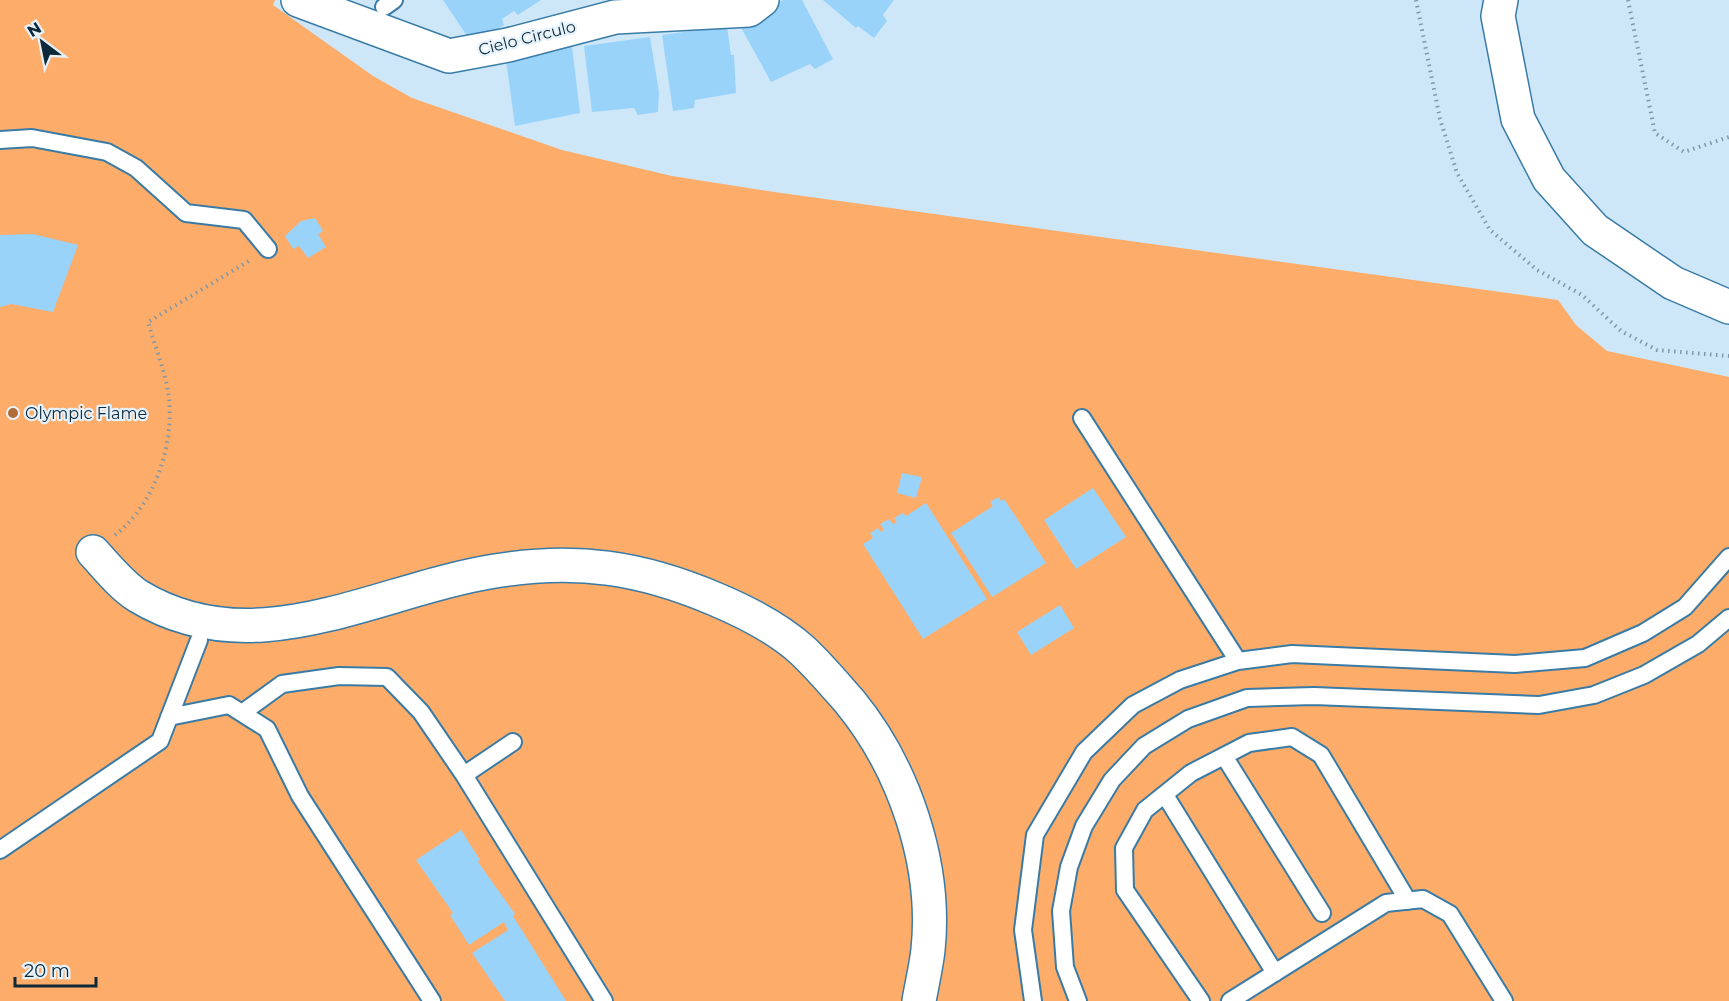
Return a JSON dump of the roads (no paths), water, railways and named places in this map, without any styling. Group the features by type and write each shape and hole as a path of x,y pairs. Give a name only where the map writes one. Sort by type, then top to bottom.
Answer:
{"street":[{"name":"Cielo Circulo","path":"298,0 449,56 508,45 615,8 749,10 762,0"},
{"path":"1501,0 1498,16 1518,119 1549,179 1594,230 1673,283 1729,307"},
{"path":"93,552 137,595 183,617 214,624 248,626 286,624 342,611 435,584 534,566 610,567 646,573 692,588 746,612 802,650 836,685 869,725 890,764 911,815 923,862 928,904 928,948 919,1001"}],"lane":[{"path":"0,140 32,138 107,152 136,168 186,213 244,220 268,249"},
{"path":"1082,418 1238,661"},
{"path":"1033,1001 1023,930 1035,835 1084,752 1133,705 1180,680 1238,661 1292,654 1515,664 1585,658 1643,633 1685,607 1729,557"},
{"path":"1078,1001 1065,967 1061,911 1069,867 1084,826 1112,780 1144,746 1188,719 1247,698 1314,696 1539,705 1594,695 1644,675 1698,644 1729,618"},
{"path":"0,850 160,741 199,640"},
{"path":"242,713 282,684 339,676 387,677 421,712 464,775 604,1001"},
{"path":"170,717 229,705 267,729 300,796 432,1001"},
{"path":"1201,1001 1125,890 1124,848 1145,810 1191,773 1249,743 1292,737 1321,755 1408,901"},
{"path":"464,775 513,742"},
{"path":"1224,756 1322,913"},
{"path":"1165,795 1275,973"},
{"path":"1230,1001 1386,903 1423,899 1450,914 1504,1001"}],"place":[{"name":"Olympic Flame","path":"13,413"}]}
